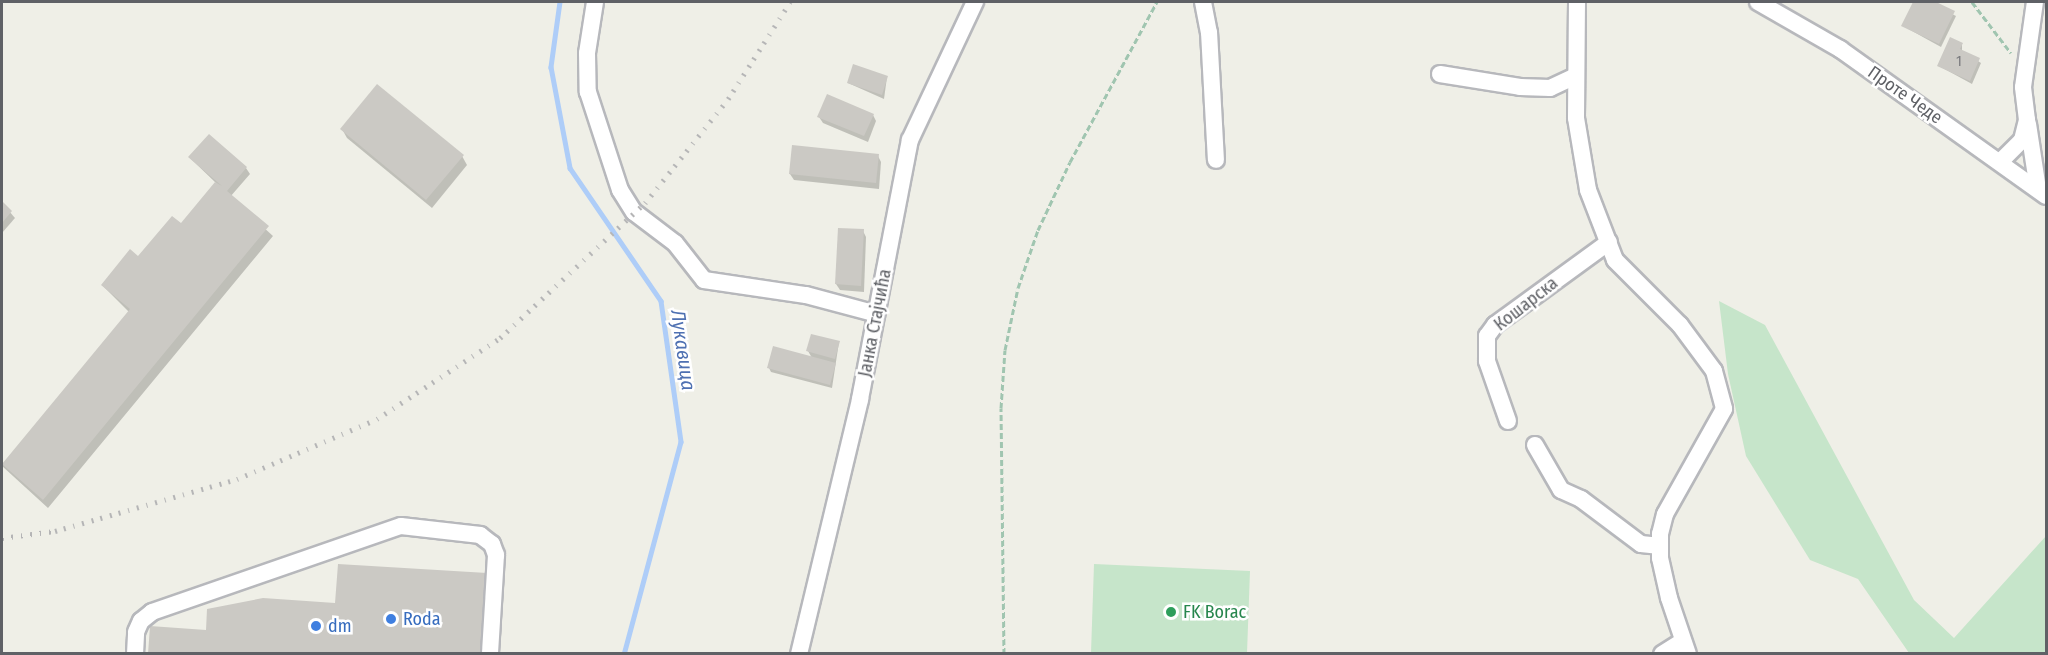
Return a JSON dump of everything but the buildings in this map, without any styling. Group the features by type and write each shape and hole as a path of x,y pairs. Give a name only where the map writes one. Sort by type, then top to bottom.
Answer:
{"street":[{"path":"596,2 586,53 588,92 620,190 634,212 675,243 695,273 708,282 806,295 877,314"},
{"name":"Јанка Стајчића","path":"799,654 877,314 910,140 975,2"},
{"path":"1203,2 1209,32 1216,160"},
{"path":"1577,2 1574,77 1576,118 1588,190 1615,260 1680,325 1714,371 1724,409 1665,514 1660,546 1685,648 1662,654"},
{"name":"Проте Чеде","path":"1758,2 1839,49 2042,193"},
{"path":"2035,2 2023,87 2027,120 2042,193"},
{"path":"1440,74 1520,87 1550,88 1574,77"},
{"path":"2000,162 2022,140 2027,120"},
{"name":"Кошарска","path":"1508,421 1486,361 1487,336 1495,325 1609,242"},
{"path":"1535,445 1561,490 1581,500 1641,544 1660,546"},
{"path":"135,654 136,632 152,612 401,526 480,535 492,544 496,555 490,654"}],"path":[{"path":"1004,654 1001,408 1005,350 1018,288 1038,230 1066,172 1157,2"},
{"path":"1972,2 2000,42 2025,67"}],"green space":[{"path":"1719,301 1765,325 1914,600 1954,638 2046,536 2046,653 1909,653 1858,579 1810,560 1746,456 1728,374"},
{"name":"FK Borac","path":"1094,564 1250,571 1247,653 1091,653"}],"waterway":[{"name":"Лукавица","path":"560,2 551,67 570,168 661,301 681,442 624,654"}],"railway":[{"path":"2,538 55,531 237,479 377,419 500,338 645,203 728,99 790,2"}],"place":[{"name":"FK Borac","path":"1171,612"},
{"name":"Roda","path":"391,619"},
{"name":"dm","path":"316,626"}]}
